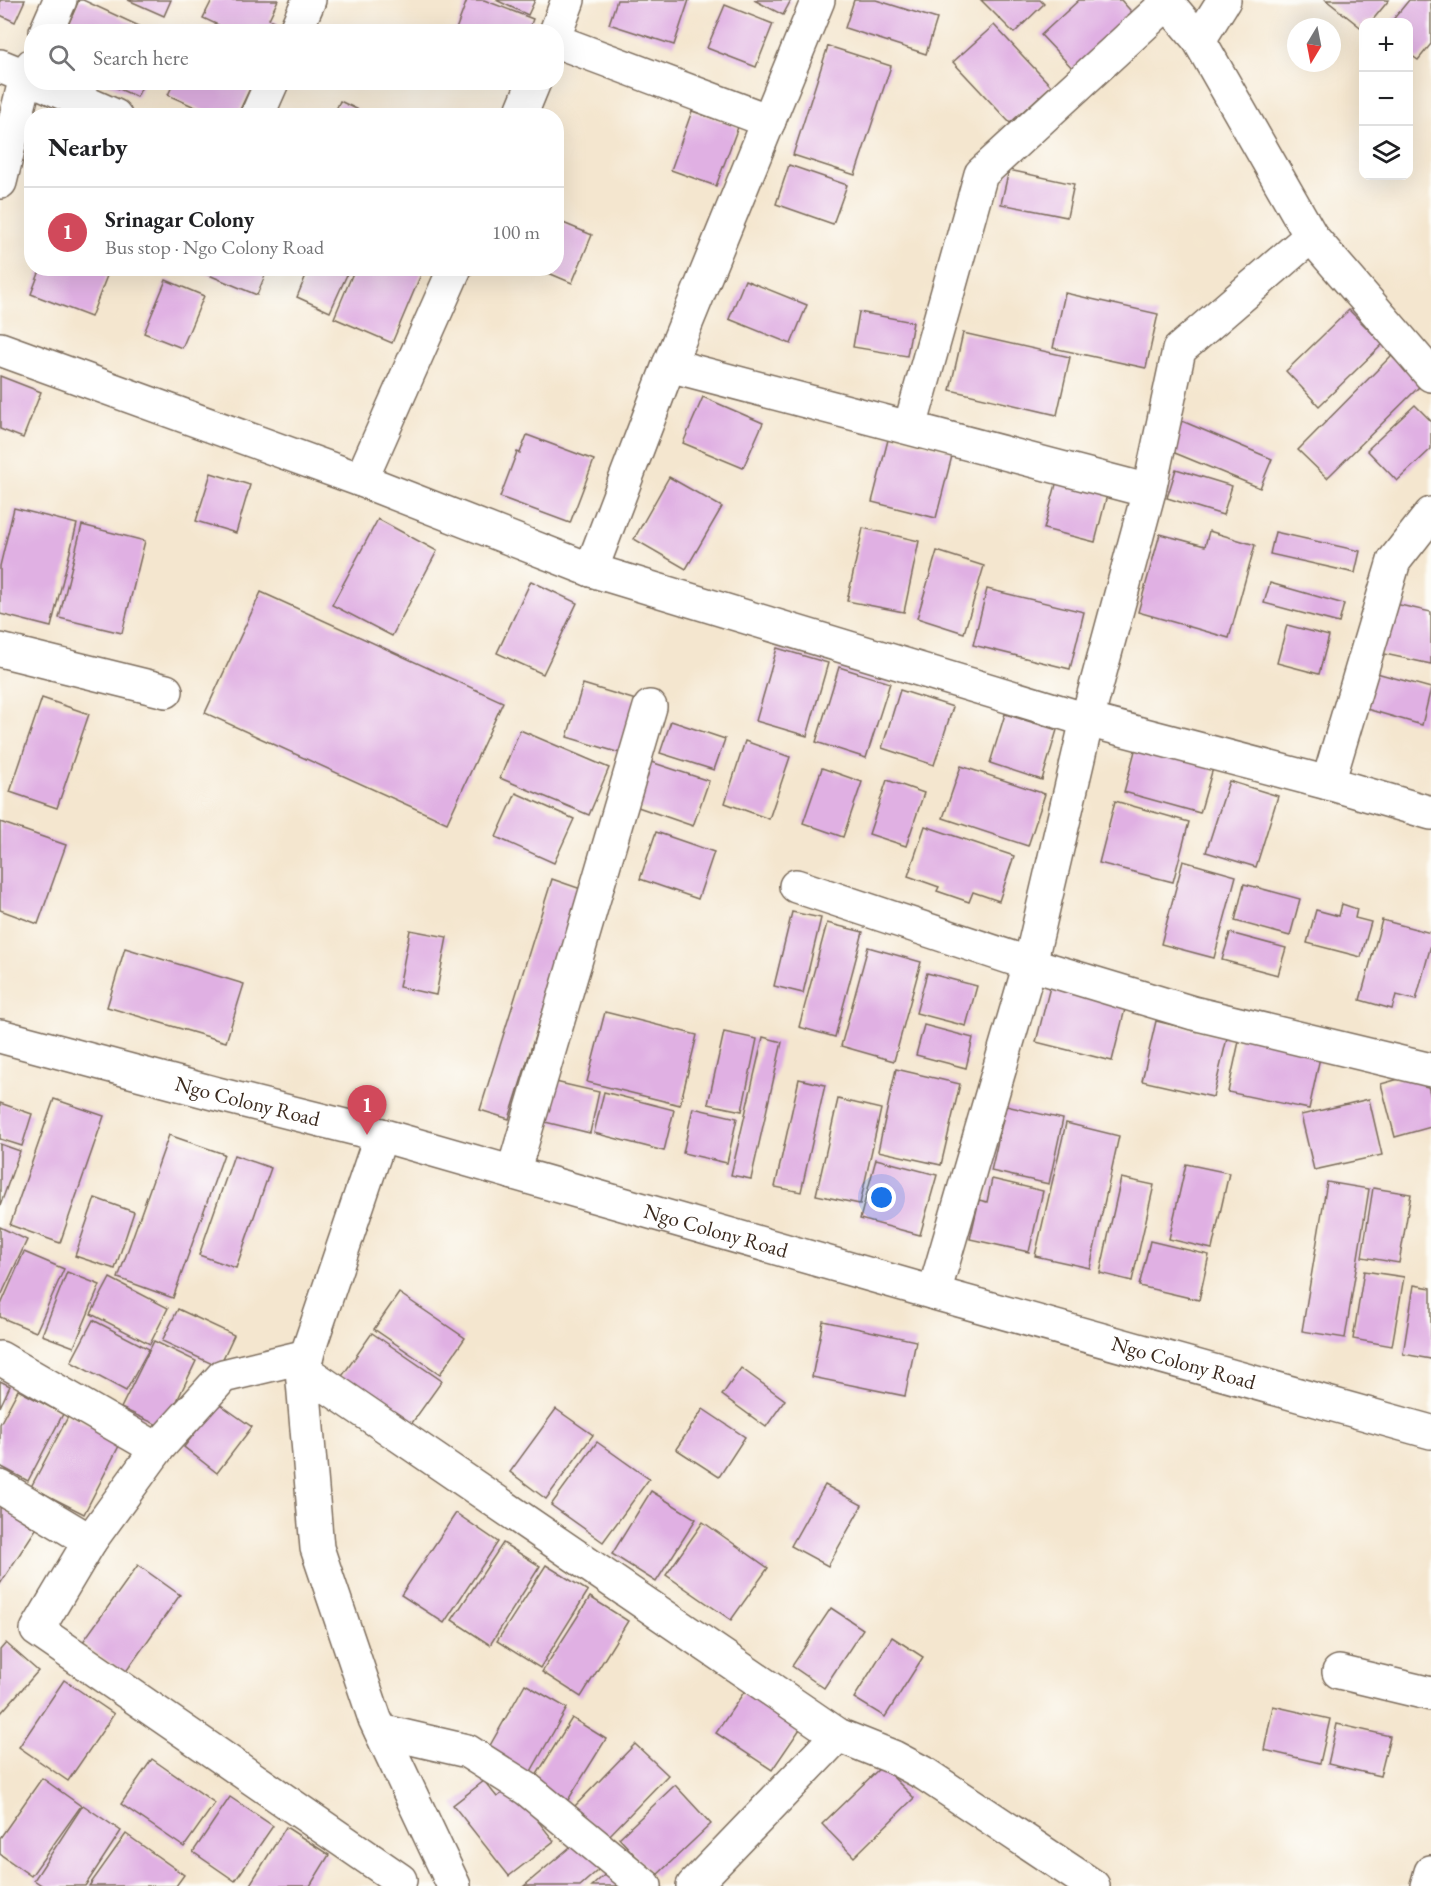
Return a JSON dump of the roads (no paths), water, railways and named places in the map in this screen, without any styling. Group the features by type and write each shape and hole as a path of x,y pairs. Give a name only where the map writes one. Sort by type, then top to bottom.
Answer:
{"street":[{"path":"50,24 60,0"},
{"path":"298,24 309,0"},
{"path":"559,24 568,0"},
{"path":"591,570 669,365 818,0"},
{"path":"1199,40 1224,0"},
{"path":"910,427 981,174 1166,1 1199,40 1311,236 1431,375"},
{"path":"564,44 769,121"},
{"path":"0,182 24,82"},
{"path":"60,90 98,108"},
{"path":"261,108 268,90"},
{"path":"523,108 531,90"},
{"path":"933,1293 1030,964 1087,720 1149,491 1179,350 1311,236"},
{"path":"361,480 451,276"},
{"path":"0,349 361,480 591,570 1087,720 1328,783 1431,813"},
{"path":"669,365 1149,491"},
{"path":"1328,783 1394,561 1431,514"},
{"path":"0,650 166,691"},
{"path":"513,1173 650,707"},
{"path":"796,886 1030,964 1193,1013 1431,1070"},
{"name":"Ngo Colony Road","path":"0,1036 381,1135 1431,1432"},
{"path":"381,1135 304,1363 317,1548 375,1719 454,1886"},
{"path":"0,1358 157,1449"},
{"path":"437,1853 395,1883 37,1630 90,1541 157,1449 223,1376 304,1363 838,1735 892,1757 925,1774 1093,1886"},
{"path":"0,1487 90,1541"},
{"path":"1339,1672 1431,1694"},
{"path":"381,1731 466,1751 527,1789 645,1886"},
{"path":"693,1886 838,1735"},
{"path":"1427,1886 1431,1872"}],"place":[{"name":"Srinagar Colony","path":"367,1135"}]}
